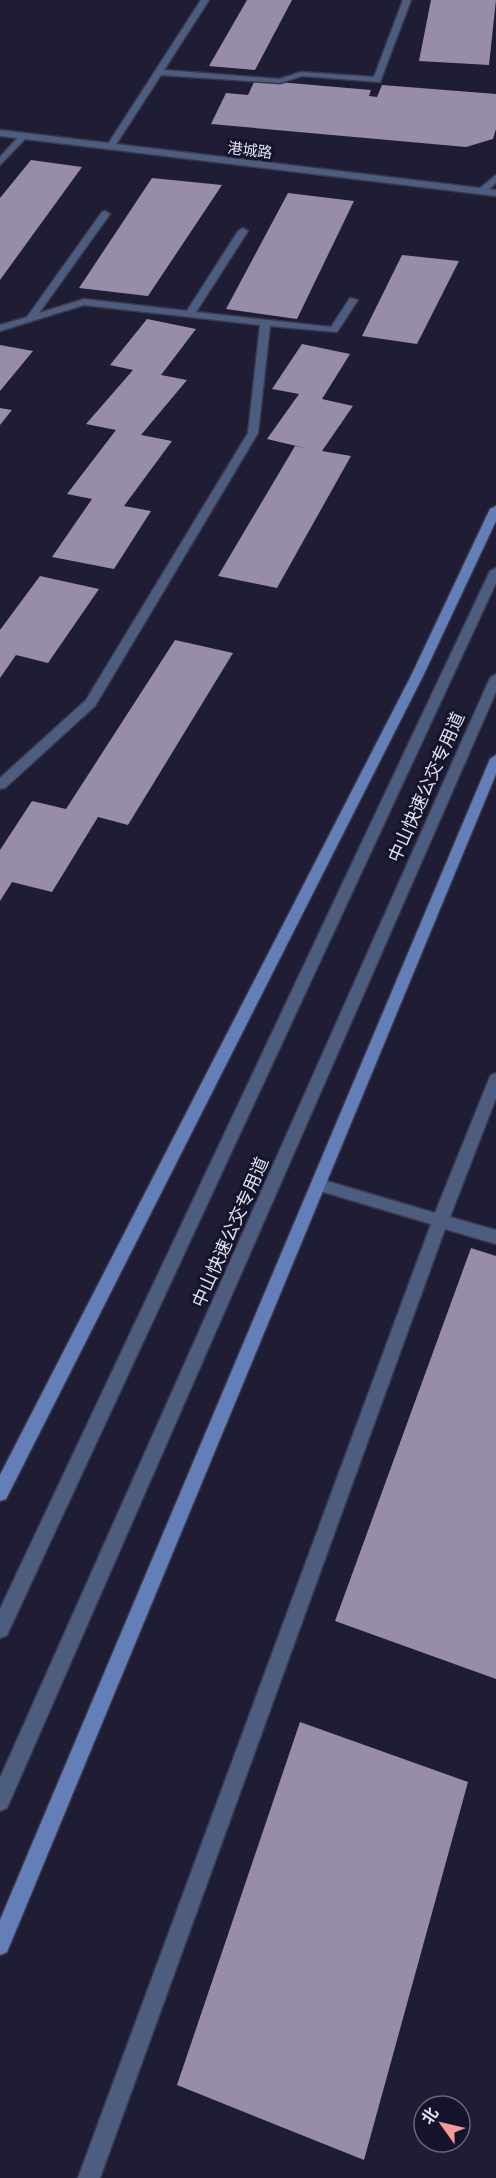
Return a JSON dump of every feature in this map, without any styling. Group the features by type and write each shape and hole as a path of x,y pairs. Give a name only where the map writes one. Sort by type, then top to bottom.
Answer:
{"main road":[{"path":"0,1493 417,675 496,509"},
{"path":"0,1945 320,1185 496,759"}],"street":[{"path":"110,147 205,0"},
{"path":"158,72 280,81 301,74 377,80 407,0"},
{"name":"港城路","path":"0,134 496,193"},
{"path":"0,162 23,137"},
{"path":"482,191 496,178"},
{"path":"30,319 105,214"},
{"path":"190,314 243,231"},
{"path":"0,328 84,302 334,330 353,300"},
{"path":"0,785 91,703 253,433 265,323"},
{"name":"中山快速公交专用道","path":"0,1629 496,571"},
{"name":"中山快速公交专用道","path":"0,1801 496,678"},
{"path":"89,2178 440,1221 496,1079"},
{"path":"320,1185 496,1237"}],"building":[{"path":"247,0 292,0 255,70 209,66"},
{"path":"431,0 496,0 489,65 419,61"},
{"path":"255,80 371,90 369,96 377,97 382,85 496,94 496,129 493,139 466,147 211,124 226,93 248,95"},
{"path":"31,160 82,167 0,280 0,198"},
{"path":"152,178 222,185 148,296 79,288"},
{"path":"288,193 354,201 297,319 226,309"},
{"path":"402,255 459,261 417,344 362,336"},
{"path":"147,319 196,329 161,375 187,380 141,435 172,441 124,506 151,511 114,569 52,557 92,499 67,494 116,430 86,424 133,370 110,365"},
{"path":"302,344 350,354 322,399 353,406 322,451 351,456 277,588 218,576 295,446 309,449 267,439 299,394 272,389"},
{"path":"0,345 33,351 0,391"},
{"path":"0,408 12,410 0,425"},
{"path":"40,576 99,589 48,663 16,655 0,678 0,630"},
{"path":"175,640 233,653 128,825 98,817 52,892 12,882 0,901 0,850 32,801 66,809"},
{"path":"471,1248 496,1256 496,1679 335,1621"},
{"path":"300,1722 468,1782 364,2160 177,2085"}]}
